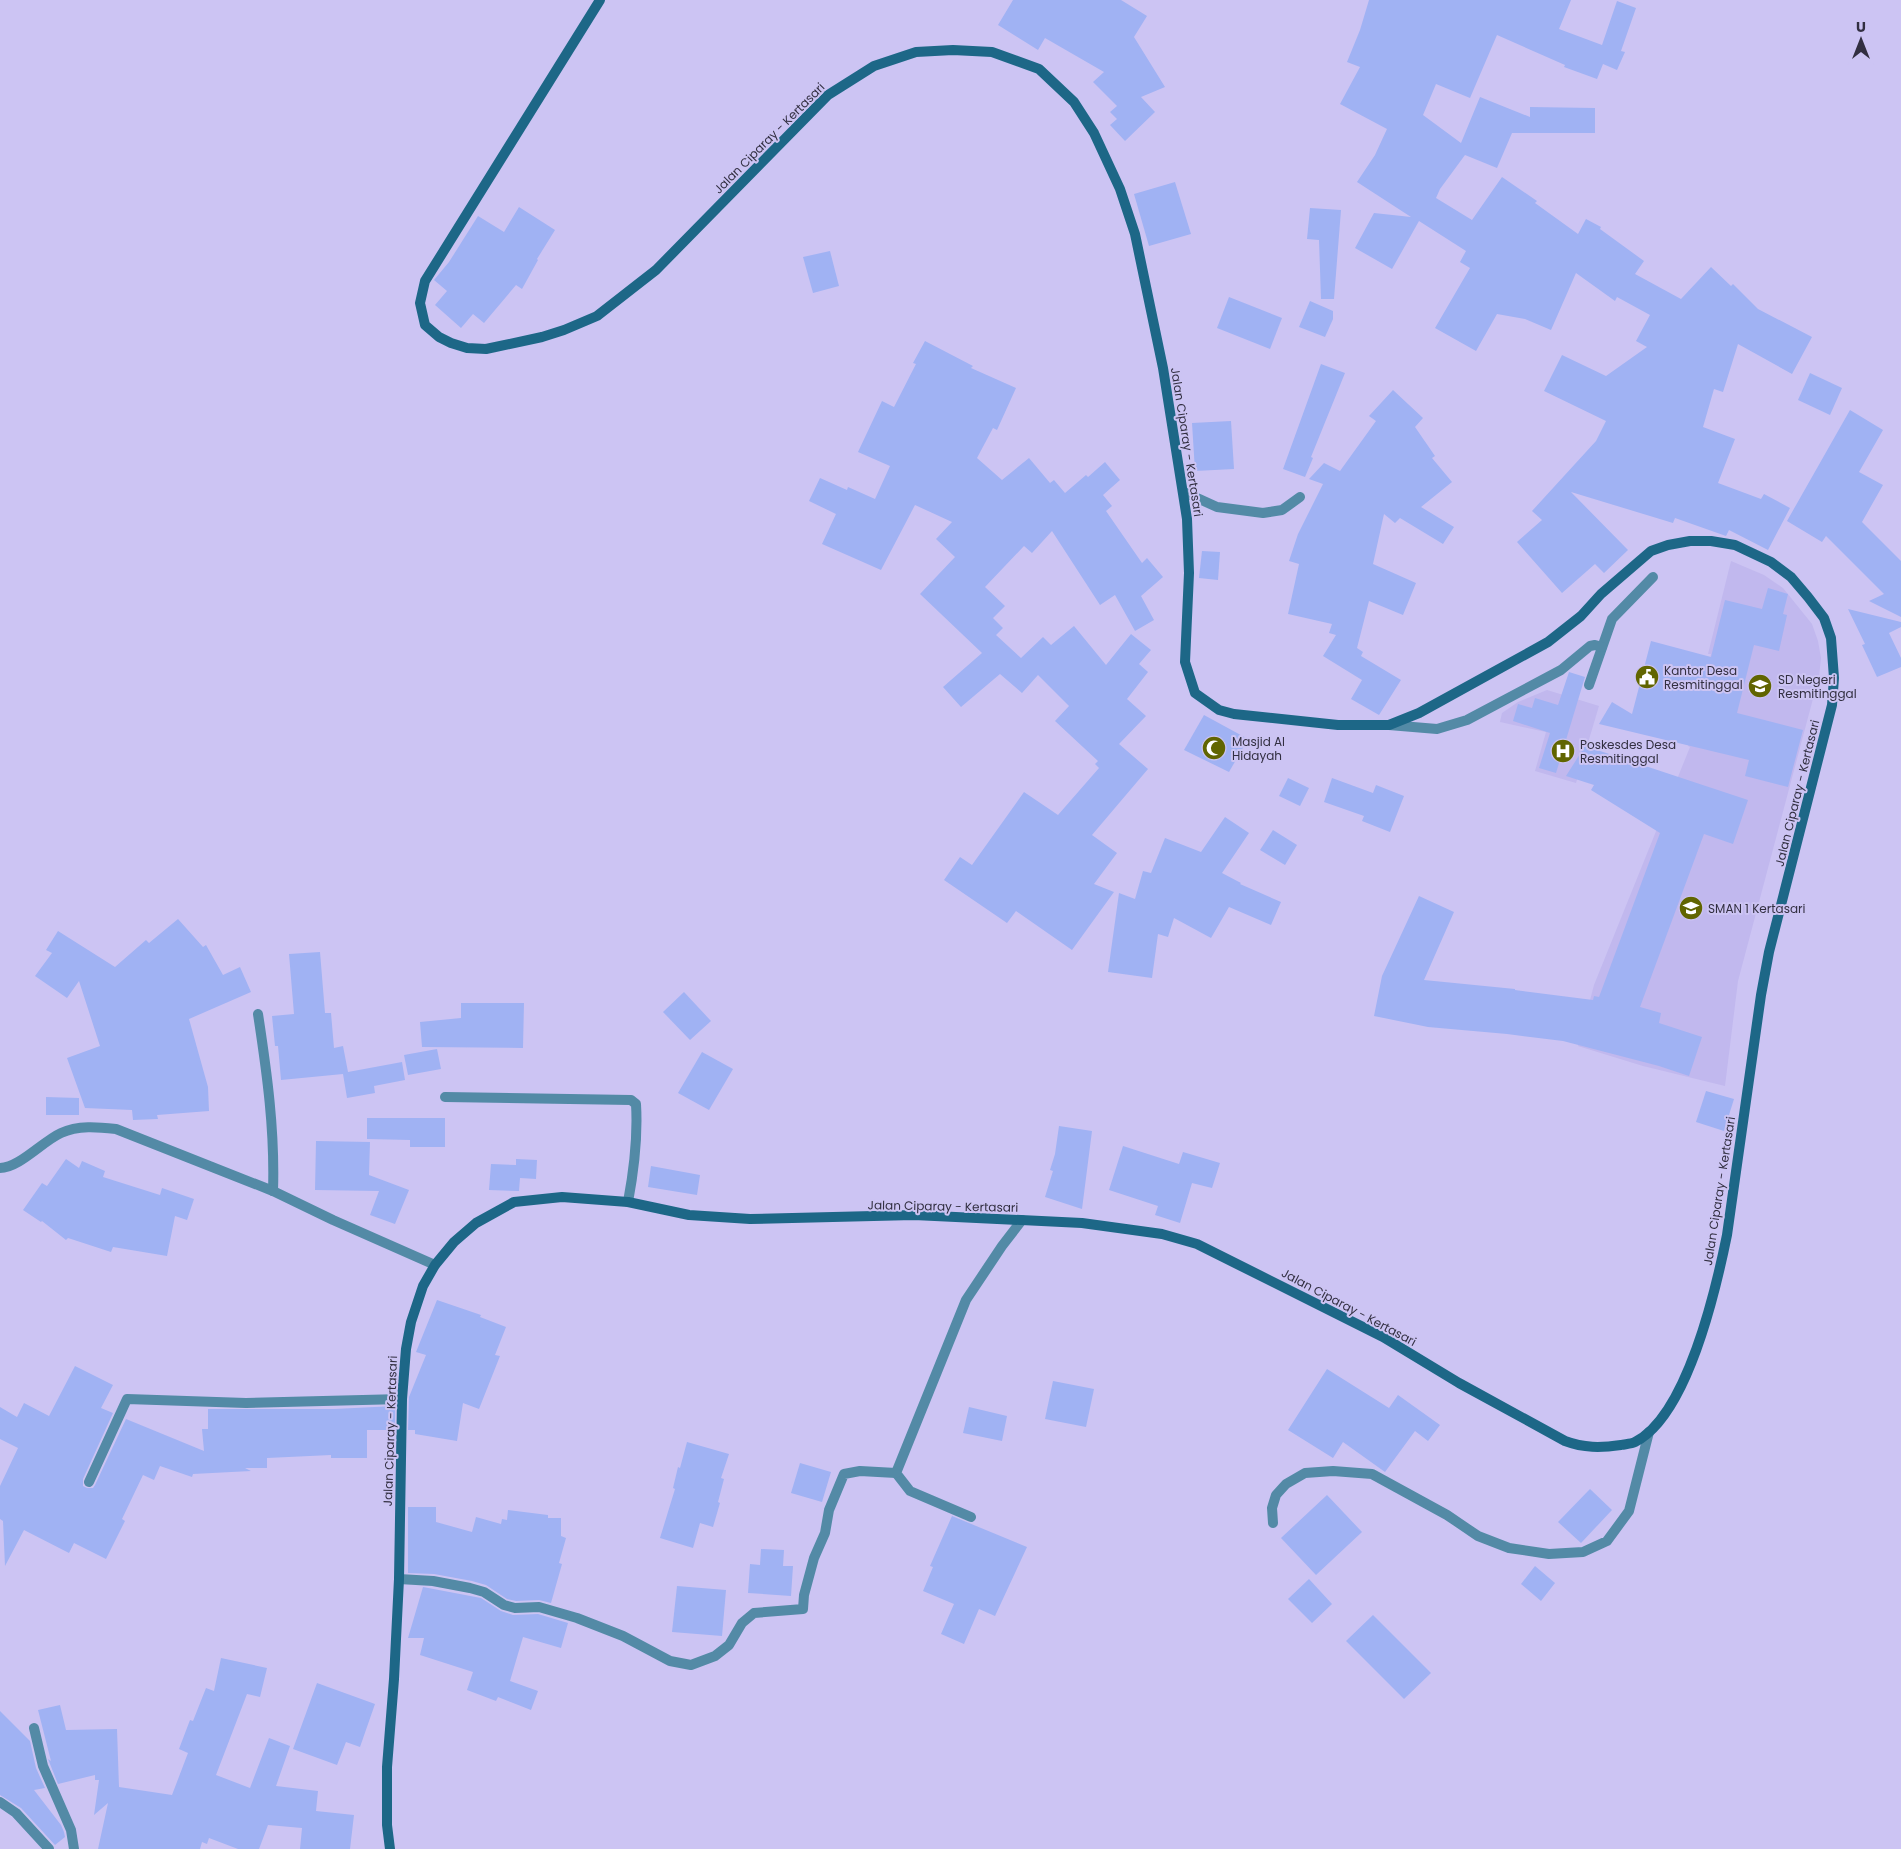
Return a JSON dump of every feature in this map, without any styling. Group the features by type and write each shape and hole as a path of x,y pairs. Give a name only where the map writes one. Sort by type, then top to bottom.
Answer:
{"main road":[{"name":"Jalan Ciparay - Kertasari","path":"390,1849 387,1825 387,1767 399,1579 402,1399 406,1349 411,1322 423,1286 435,1265 454,1242 476,1223 514,1202 562,1197 628,1202 689,1215 750,1218 914,1215 1082,1223 1162,1234 1197,1244 1383,1337 1459,1383 1565,1441 1579,1446 1599,1448 1634,1443 1650,1432 1665,1415 1684,1380 1696,1351 1722,1259 1766,969 1832,705 1834,657 1831,638 1824,618 1791,577 1771,562 1735,545 1711,541 1690,541 1668,545 1651,551 1601,594 1581,616 1548,642 1419,713 1389,725 1338,725 1234,714 1219,710 1195,693 1186,662 1189,573 1184,492 1163,368 1135,234 1120,189 1094,133 1074,102 1039,69 992,52 953,50 916,52 874,66 828,95 656,270 597,316 542,337 486,349 467,348 438,337 425,325 423,318 420,302 425,281 438,257 487,185 600,0"}],"street":[{"path":"1184,492 1217,508 1263,513 1282,510 1300,497"},
{"path":"1589,685 1612,619 1653,577"},
{"path":"1389,725 1437,729 1467,720 1561,670 1590,646 1602,647"},
{"path":"258,1014 270,1092 274,1153 273,1191"},
{"path":"446,1097 631,1100 636,1104 637,1117 633,1176 628,1202"},
{"path":"1,1170 15,1164 62,1132 94,1126 116,1129 273,1191 435,1265"},
{"path":"896,1473 966,1300 1022,1220"},
{"path":"89,1482 127,1399 246,1403 402,1399"},
{"path":"1272,1523 1272,1508 1276,1495 1286,1484 1305,1474 1333,1471 1372,1474 1448,1515 1478,1536 1509,1548 1549,1554 1583,1552 1607,1540 1629,1511 1650,1432"},
{"path":"399,1579 434,1581 470,1588 484,1592 504,1605 515,1608 539,1607 578,1618 623,1636 670,1661 691,1664 715,1656 729,1645 742,1623 754,1613 803,1610 804,1595 814,1558 825,1533 829,1510 844,1474 860,1471 896,1473 910,1491 971,1517"},
{"path":"34,1728 43,1766 71,1830 74,1849"},
{"path":"0,1802 16,1813 49,1849"}],"shaded area":[{"name":"SMAN 1 Kertasari","path":"1731,561 1764,575 1783,588 1812,624 1821,658 1819,677 1738,981 1725,1086 1643,1066 1578,1046 1594,985 1690,747 1688,746 1711,654 1708,654"},
{"name":"Poskesdes Desa Resmitinggal","path":"1547,690 1599,706 1576,783 1535,771 1546,732 1500,722 1502,713 1518,702"}],"building":[{"path":"1013,0 1121,0 1147,16 1134,37 1165,87 1141,97 1155,112 1125,141 1110,125 1117,119 1110,112 1117,106 1093,82 1104,72 1045,38 1038,50 998,25"},
{"path":"1369,0 1571,0 1559,29 1602,45 1617,1 1636,8 1621,51 1625,52 1617,70 1603,64 1597,79 1564,67 1565,65 1497,35 1470,98 1436,84 1423,115 1461,143 1480,97 1530,117 1530,107 1595,108 1595,133 1512,133 1497,168 1465,155 1440,189 1436,198 1472,220 1502,177 1537,201 1535,203 1578,234 1586,219 1601,227 1600,229 1644,261 1635,274 1681,299 1711,267 1731,286 1733,284 1758,309 1812,337 1792,374 1738,344 1723,392 1714,389 1703,427 1735,439 1718,483 1761,499 1764,494 1790,508 1768,550 1729,530 1726,536 1675,518 1673,523 1571,492 1628,550 1604,573 1595,564 1562,593 1517,542 1542,520 1532,511 1596,441 1606,421 1544,391 1562,355 1606,376 1647,347 1636,341 1650,315 1617,297 1615,301 1576,273 1551,330 1525,319 1497,314 1476,351 1435,328 1470,268 1460,262 1466,251 1419,221 1392,269 1355,248 1374,213 1411,217 1357,182 1375,155 1387,129 1340,104 1360,67 1347,62 1360,30"},
{"path":"1175,182 1191,234 1149,246 1134,194"},
{"path":"519,207 555,230 537,259 522,289 516,285 484,323 473,314 461,328 435,305 447,291 434,280 449,262 478,216 504,232"},
{"path":"1310,208 1341,210 1334,299 1321,299 1319,240 1307,239"},
{"path":"830,251 839,286 813,293 803,257"},
{"path":"1229,297 1282,318 1270,349 1217,328"},
{"path":"1310,301 1333,311 1333,319 1325,337 1299,327"},
{"path":"925,341 973,366 971,368 1016,388 997,430 993,428 977,458 1002,480 1029,458 1050,483 1054,480 1065,493 1105,462 1120,480 1103,495 1112,506 1106,511 1142,563 1147,558 1163,577 1141,596 1154,620 1135,631 1115,595 1100,605 1052,531 1032,553 1024,546 985,587 1005,606 993,618 1003,628 996,635 1021,658 1043,637 1051,645 1074,626 1106,665 1131,634 1151,650 1139,664 1148,672 1127,699 1146,716 1119,744 1148,769 1092,835 1117,853 1094,884 1114,892 1072,950 1016,911 1007,923 944,880 960,857 972,865 1024,792 1058,815 1099,768 1095,764 1098,761 1055,721 1069,706 1038,675 1022,693 1000,674 961,707 943,687 982,653 920,594 955,557 936,539 952,522 915,505 881,570 822,544 836,514 809,501 820,478 847,490 848,487 875,499 890,466 858,452 882,401 894,407 916,364 913,363"},
{"path":"1321,364 1345,373 1311,457 1313,458 1305,477 1283,469"},
{"path":"1810,373 1842,388 1830,415 1798,400"},
{"path":"1393,390 1423,418 1415,427 1435,456 1432,458 1452,482 1421,507 1454,527 1443,544 1400,518 1395,523 1384,514 1373,564 1416,583 1403,615 1369,601 1357,648 1363,652 1361,656 1401,680 1379,715 1351,699 1362,680 1323,656 1336,635 1329,633 1332,624 1288,614 1299,564 1289,561 1298,534 1323,484 1309,479 1324,463 1340,471 1376,421 1369,416"},
{"path":"1850,410 1883,430 1859,472 1883,485 1862,522 1901,561 1901,617 1869,601 1884,594 1826,536 1822,542 1787,521"},
{"path":"1231,421 1234,469 1195,471 1192,423"},
{"path":"1202,551 1220,552 1218,580 1199,578"},
{"path":"1768,588 1788,594 1783,614 1787,615 1779,651 1754,645 1737,713 1803,730 1788,787 1745,776 1749,760 1599,724 1612,702 1632,714 1651,641 1711,657 1725,600 1762,609"},
{"path":"1848,609 1901,622 1901,627 1889,633 1901,658 1901,667 1877,677 1862,645 1865,644"},
{"path":"1569,672 1585,677 1556,773 1539,768 1550,733 1513,721 1518,704 1532,708 1535,698 1558,705"},
{"name":"Masjid Al Hidayah","path":"1204,715 1248,739 1229,772 1184,750"},
{"path":"1585,746 1748,800 1733,844 1704,834 1640,1007 1661,1013 1659,1023 1702,1037 1689,1076 1659,1066 1563,1041 1428,1027 1374,1016 1382,976 1419,896 1454,912 1424,980 1515,989 1593,1000 1594,996 1599,997 1660,833 1591,790 1594,785 1566,776"},
{"path":"1288,778 1309,788 1300,806 1279,796"},
{"path":"1332,778 1373,793 1376,785 1404,796 1390,832 1362,821 1364,816 1324,802"},
{"path":"1225,817 1249,833 1222,873 1240,884 1281,902 1271,925 1229,907 1211,938 1174,918 1168,937 1158,934 1152,978 1108,972 1119,893 1135,899 1143,871 1151,873 1165,838 1201,852"},
{"path":"1273,830 1297,845 1285,865 1260,850"},
{"path":"178,919 203,947 206,945 223,975 240,967 251,992 189,1019 208,1087 209,1111 157,1115 158,1119 133,1120 132,1110 85,1108 67,1058 100,1046 79,981 67,998 35,976 52,953 46,950 58,931 115,967 146,940 149,943"},
{"path":"320,952 325,1013 331,1013 334,1048 343,1046 348,1072 402,1062 405,1080 374,1086 375,1093 347,1098 343,1074 281,1080 278,1046 275,1046 272,1016 294,1014 289,954"},
{"path":"684,992 711,1021 690,1040 663,1012"},
{"path":"461,1003 524,1003 523,1048 422,1047 420,1022 461,1018"},
{"path":"437,1049 441,1069 408,1075 404,1055"},
{"path":"702,1052 733,1069 709,1110 678,1093"},
{"path":"1706,1091 1734,1099 1724,1131 1696,1122"},
{"path":"46,1097 79,1098 79,1115 46,1115"},
{"path":"367,1118 445,1118 445,1147 410,1147 410,1140 367,1139"},
{"path":"1059,1126 1092,1131 1082,1209 1045,1197 1053,1171 1050,1170 1055,1154"},
{"path":"316,1141 370,1142 369,1175 409,1190 395,1224 370,1215 379,1191 315,1190"},
{"path":"1123,1146 1179,1164 1183,1152 1220,1163 1212,1188 1192,1183 1180,1223 1155,1215 1158,1206 1109,1190"},
{"path":"66,1159 79,1168 82,1161 105,1171 103,1177 160,1195 162,1188 194,1199 187,1220 175,1216 167,1256 113,1247 111,1252 68,1238 66,1240 42,1221 23,1210 42,1183 47,1186"},
{"path":"516,1159 537,1160 536,1179 520,1178 519,1191 489,1190 491,1164 516,1165"},
{"path":"651,1166 700,1175 697,1195 648,1187"},
{"path":"437,1300 481,1315 480,1317 506,1327 495,1355 500,1356 479,1409 463,1403 457,1441 415,1434 415,1430 408,1430 409,1397 426,1355 416,1352"},
{"path":"75,1366 113,1385 101,1408 113,1413 83,1479 83,1486 87,1488 93,1488 95,1485 126,1419 204,1451 202,1429 208,1429 208,1409 334,1409 395,1406 395,1430 367,1430 367,1458 331,1458 331,1455 267,1458 267,1468 245,1468 251,1471 193,1474 192,1477 160,1466 154,1480 143,1475 122,1519 125,1521 106,1559 74,1543 69,1553 24,1530 5,1566 3,1521 0,1519 0,1486 18,1448 0,1439 0,1407 17,1417 24,1403 49,1416"},
{"path":"1327,1369 1389,1408 1398,1395 1440,1425 1428,1441 1415,1431 1385,1472 1343,1442 1333,1458 1288,1430"},
{"path":"1053,1381 1094,1389 1086,1427 1045,1419"},
{"path":"969,1407 1007,1416 1002,1441 963,1433"},
{"path":"687,1442 729,1454 721,1478 724,1479 713,1527 700,1523 693,1548 660,1538 675,1489 673,1488 678,1467 680,1468"},
{"path":"800,1463 831,1472 822,1502 791,1493"},
{"path":"1590,1489 1612,1510 1581,1543 1558,1522"},
{"path":"1327,1495 1362,1532 1316,1575 1281,1538"},
{"path":"408,1507 436,1507 436,1522 472,1532 476,1517 501,1524 502,1519 507,1520 508,1510 548,1515 548,1518 561,1518 561,1536 566,1538 559,1563 562,1564 551,1603 539,1600 516,1601 507,1599 486,1585 472,1581 434,1574 408,1573"},
{"path":"952,1516 1027,1547 995,1616 979,1609 964,1644 941,1634 954,1604 923,1591 933,1567 930,1566"},
{"path":"761,1549 784,1550 783,1566 793,1566 791,1596 748,1593 750,1564 760,1565"},
{"path":"1535,1566 1555,1583 1541,1601 1521,1584"},
{"path":"1309,1579 1332,1604 1312,1623 1288,1599"},
{"path":"677,1586 726,1590 722,1636 672,1632"},
{"path":"423,1587 481,1598 501,1611 513,1615 538,1614 568,1623 561,1648 523,1637 510,1681 538,1691 531,1710 498,1697 496,1701 467,1690 473,1672 420,1655 424,1638 408,1638"},
{"path":"1373,1615 1431,1673 1404,1699 1346,1641"},
{"path":"221,1658 267,1668 260,1697 247,1694 216,1775 250,1788 269,1738 290,1746 276,1786 318,1791 316,1811 354,1815 350,1849 300,1849 302,1828 268,1825 259,1849 238,1849 209,1838 207,1844 202,1842 200,1849 98,1849 108,1803 94,1815 99,1780 95,1780 95,1775 58,1784 48,1759 51,1761 38,1710 60,1705 66,1730 117,1729 119,1787 172,1795 188,1753 179,1749 190,1720 193,1721 206,1688 214,1691"},
{"path":"317,1683 375,1704 360,1747 346,1742 337,1765 293,1749"},
{"path":"0,1711 30,1741 36,1768 45,1788 34,1790 61,1825 64,1832 65,1837 55,1845 21,1808 0,1795"}],"place":[{"name":"Kantor Desa Resmitinggal","path":"1647,677"},
{"name":"SD Negeri Resmitinggal","path":"1760,686"},
{"name":"Masjid Al Hidayah","path":"1214,748"},
{"name":"Poskesdes Desa Resmitinggal","path":"1563,751"},
{"name":"SMAN 1 Kertasari","path":"1691,908"}]}
